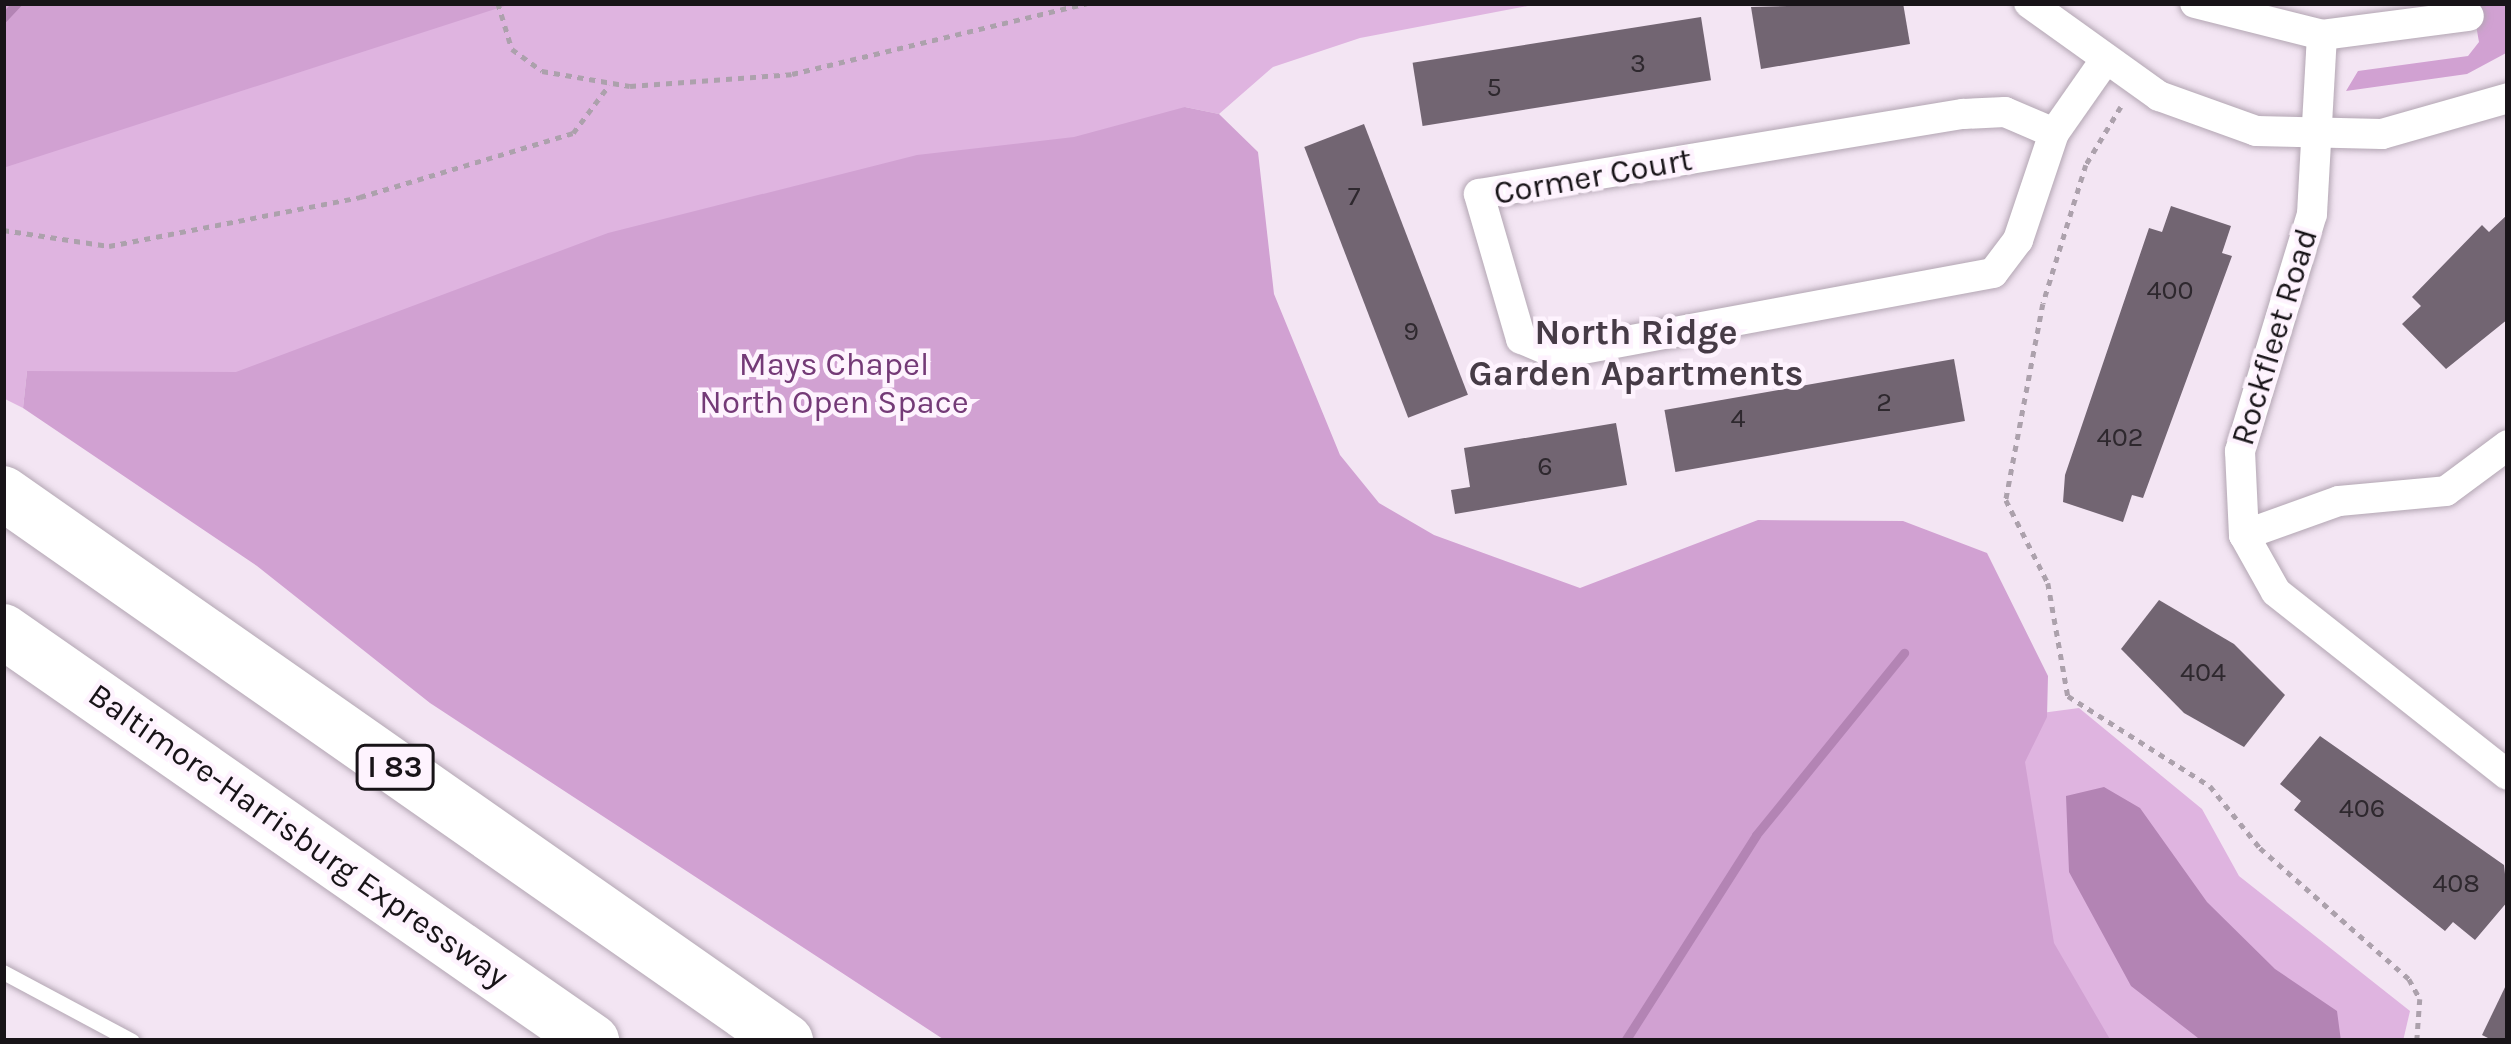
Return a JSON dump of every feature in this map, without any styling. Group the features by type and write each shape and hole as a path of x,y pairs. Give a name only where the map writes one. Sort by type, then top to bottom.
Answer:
{"highway":[{"name":"I 83","path":"3,493 787,1041"},
{"name":"Baltimore-Harrisburg Expressway","path":"3,631 592,1041"}],"street":[{"path":"2029,3 2103,63 2210,118 2318,137 2434,124 2508,98"},
{"path":"2195,3 2322,35 2469,16"},
{"name":"Rockfleet Road","path":"2322,35 2308,243 2240,451 2244,535 2276,592 2508,776"},
{"name":"Cormer Court","path":"2054,133 2006,112 1963,114 1479,194 1521,339 1557,354 1993,273 2018,240 2054,133 2103,63"},
{"path":"2244,535 2339,500 2446,491 2508,446"}],"lane":[{"path":"3,972 132,1041"}],"path":[{"path":"498,3 512,49 567,81 609,85 792,74 1088,3"},
{"path":"3,230 109,246 359,197 573,133 609,85"},
{"path":"2122,107 2086,165 2043,304 2006,500 2048,583 2068,696 2210,786 2260,848 2409,980 2420,999 2416,1041"}],"green space":[{"name":"Mays Chapel North Open Space","path":"3,3 1543,3 1360,38 1273,67 1219,114 1185,107 1371,801 2079,708 2202,809 2239,876 2410,1011 2403,1041 1285,1041 88,376 27,371 23,408 3,398"},
{"path":"3,3 514,3 3,168"},
{"path":"2472,3 2508,3 2508,52 2467,74 2346,91 2358,71 2468,56 2479,42"},
{"path":"1185,107 1219,114 1258,152 1274,294 1340,455 1379,503 1434,535 1580,588 1758,520 1903,521 1987,553 2048,676 2047,717 2025,762 2054,943 2111,1041 946,1041 430,703 257,566 23,408 27,371 236,372 608,233 917,155 1074,137"}],"shaded area":[{"path":"2104,787 2140,808 2207,902 2275,969 2337,1011 2341,1041 2198,1038 2131,986 2069,872 2066,796"}],"building":[{"path":"1903,3 1910,44 1761,69 1751,7"},
{"path":"1701,17 1711,80 1423,126 1413,63"},
{"path":"1364,124 1468,395 1408,418 1304,147"},
{"path":"2171,206 2231,226 2222,253 2232,256 2143,498 2132,495 2123,522 2063,502 2065,475 2149,228 2162,232"},
{"path":"2508,214 2508,319 2446,369 2402,324 2421,306 2412,297 2482,225 2489,232"},
{"path":"1954,359 1965,421 1675,472 1664,410"},
{"path":"1616,423 1627,485 1455,514 1451,490 1470,487 1464,448"},
{"path":"2159,600 2234,644 2285,695 2244,747 2184,713 2121,649"},
{"path":"2320,736 2504,865 2508,901 2475,940 2453,922 2445,931 2294,810 2301,801 2280,784"},
{"path":"2508,981 2508,1041 2494,1041 2482,1035"}],"waterway":[{"path":"3,18 17,3"},
{"path":"1625,1041 1756,835 1904,653"}],"district":[{"name":"North Ridge Garden Apartments","path":"1636,352"}]}
